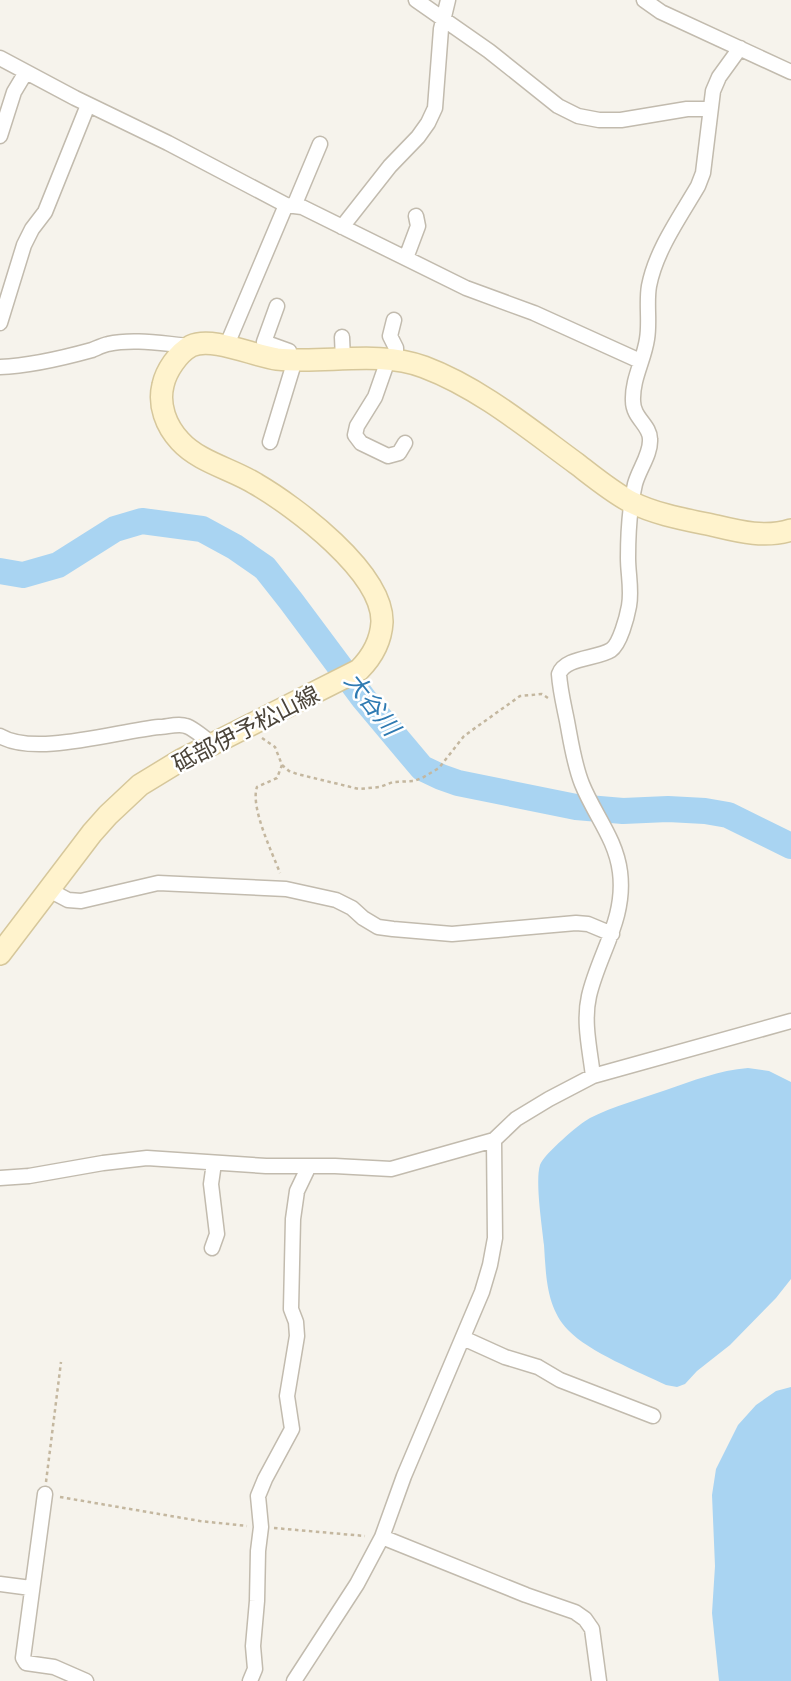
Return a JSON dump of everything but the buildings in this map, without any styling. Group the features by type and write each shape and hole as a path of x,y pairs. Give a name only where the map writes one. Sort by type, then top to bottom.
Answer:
{"main road":[{"path":"191,346 203,343 261,357 292,360 408,362 426,368 488,401 632,503 671,516 761,535 791,530"},
{"name":"砥部伊予松山線","path":"0,954 92,833 123,800 181,760 359,670 376,647 382,621 380,609 369,582 344,553 309,519 279,498 252,481 194,453 181,442 166,421 161,395 164,382 170,369 191,346"}],"street":[{"path":"416,0 489,51 558,106 578,116 621,120 687,109 710,109"},
{"path":"342,227 390,166 418,137 435,108 441,29 447,0"},
{"path":"644,0 661,12 791,72"},
{"path":"593,1076 586,1023 589,996 612,934 620,901 620,874 617,856 576,770 560,681 561,668 610,650 620,637 629,605 628,559 635,483 651,440 649,431 637,418 632,405 640,360 647,340 648,289 654,266 703,173 713,90 740,48"},
{"path":"0,58 88,105 290,205 302,207 466,288 534,313 640,360"},
{"path":"0,136 14,92 26,72"},
{"path":"0,323 24,245 45,212 88,105"},
{"path":"226,347 320,144"},
{"path":"406,258 418,226 416,216"},
{"path":"270,442 292,360 289,351 264,342 277,306"},
{"path":"394,320 390,336 396,348 392,361 357,426 355,435 361,443 388,456 399,453 405,443"},
{"path":"342,337 342,360"},
{"path":"0,367 19,367 108,344 128,342 191,346"},
{"path":"0,736 16,743 28,744 77,741 185,725 212,744"},
{"path":"49,890 68,900 81,901 158,883 286,889 336,900 378,927 452,934 576,923 588,924 612,934"},
{"path":"0,1178 147,1158 266,1166 391,1169 494,1140 516,1119 593,1076 791,1021"},
{"path":"295,1681 357,1584 382,1537 404,1476 482,1292 495,1238 494,1140"},
{"path":"212,1248 217,1234 211,1184 214,1163"},
{"path":"250,1681 255,1669 253,1646 261,1527 258,1496 292,1429 287,1396 297,1336 291,1309 293,1219 298,1191 309,1166"},
{"path":"463,1338 653,1416"},
{"path":"45,1494 23,1658 26,1663 54,1667 86,1681"},
{"path":"382,1537 575,1612 585,1619 592,1629 599,1681"},
{"path":"0,1584 32,1588"}],"path":[{"path":"246,727 275,747 282,765 289,771 359,789 422,778 439,768 464,737 520,695 542,694 564,704"},
{"path":"282,765 277,778 257,787 255,794 258,815 286,889"},
{"path":"61,1362 45,1494 200,1521 382,1537"}],"water":[{"path":"748,1068 769,1071 791,1082 791,1279 730,1345 685,1384 677,1387 666,1385 588,1346 568,1330 555,1311 547,1279 539,1192 540,1165 570,1133 599,1114 706,1076"},
{"path":"791,1387 791,1681 719,1681 712,1613 715,1566 712,1495 716,1469 738,1425 756,1405 776,1391"}],"waterway":[{"name":"大谷川","path":"0,571 23,575 58,565 115,529 142,521 202,529 265,568 364,699 422,768 458,783 576,807 623,811 668,809 728,815 791,846"}]}
